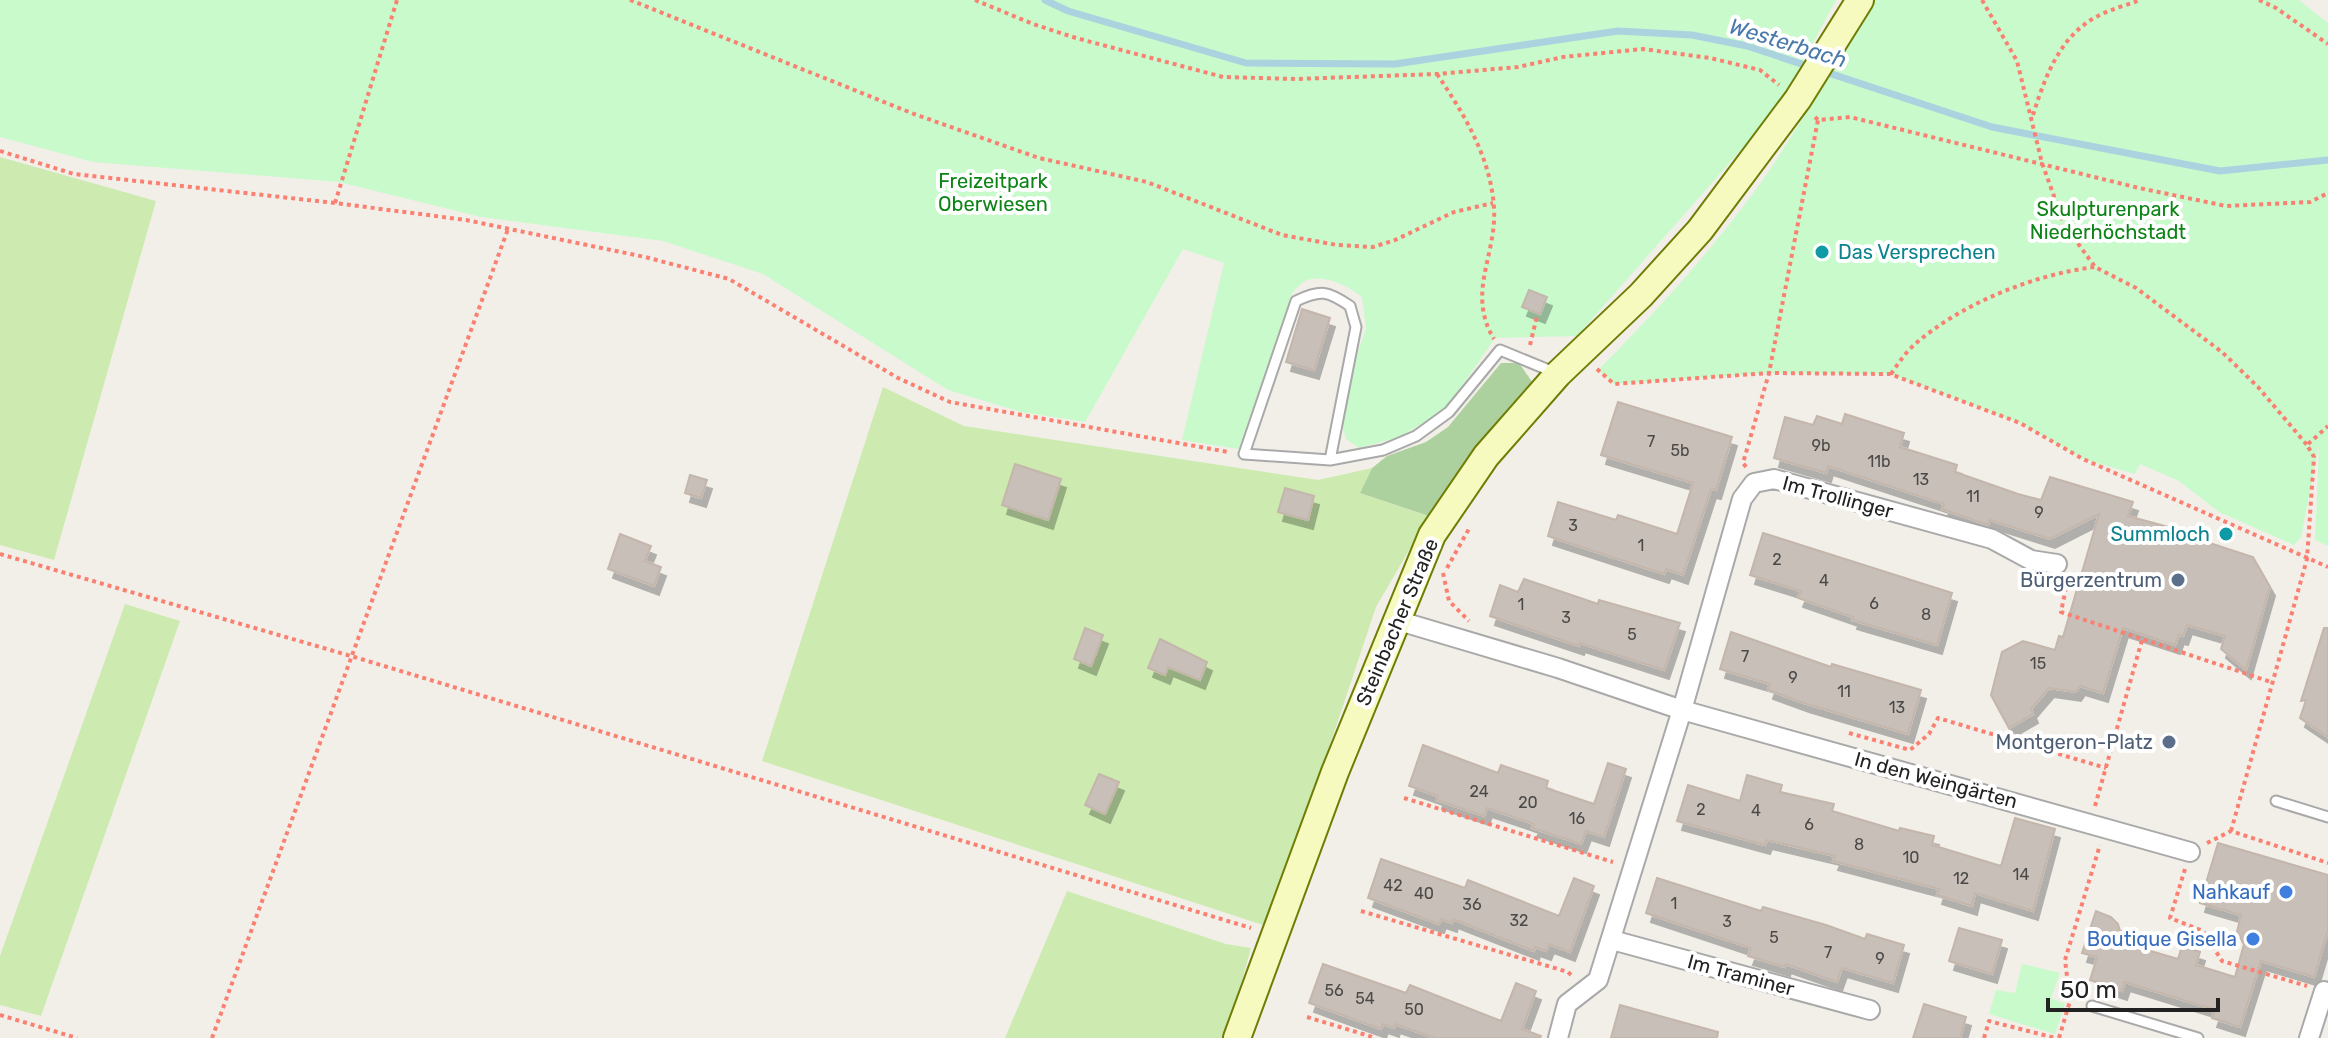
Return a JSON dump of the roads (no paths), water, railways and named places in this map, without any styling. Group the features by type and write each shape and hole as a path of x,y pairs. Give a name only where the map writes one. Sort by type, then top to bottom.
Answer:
{"main road":[{"name":"Steinbacher Straße","path":"1237,1038 1335,772 1432,535 1486,456 1558,374 1641,295 1700,230 1802,92 1860,0"}],"street":[{"name":"Im Trollinger","path":"1682,710 1742,499 1754,483 1774,479 1992,539 2031,560 2057,564"},
{"name":"In den Weingärten","path":"1396,620 1558,668 1682,710 2190,852"},
{"path":"1558,1038 1567,1004 1598,980 1682,710"},
{"name":"Im Traminer","path":"1612,940 1870,1010"},
{"path":"2309,1038 2326,985"}],"lane":[{"path":"1330,460 1356,327 1350,306 1332,294 1314,293 1296,301 1244,454 1330,460 1383,450 1416,436 1449,412 1500,350 1558,374"},
{"path":"2276,801 2328,817"},
{"path":"2092,1006 2198,1038"}],"waterway":[{"name":"Westerbach","path":"1045,0 1068,11 1246,63 1395,64 1618,31 1692,35 1747,46 1992,127 2220,171 2328,160"}],"place":[{"name":"Das Versprechen","path":"1822,252"},
{"name":"Summloch","path":"2226,534"},
{"name":"Bürgerzentrum","path":"2178,580"},
{"name":"Montgeron-Platz","path":"2169,742"},
{"name":"Nahkauf","path":"2286,892"},
{"name":"Boutique Gisella","path":"2253,939"}],"park label":[{"name":"Freizeitpark Oberwiesen","path":"993,192"},
{"name":"Skulpturenpark Niederhöchstadt","path":"2108,220"}]}
